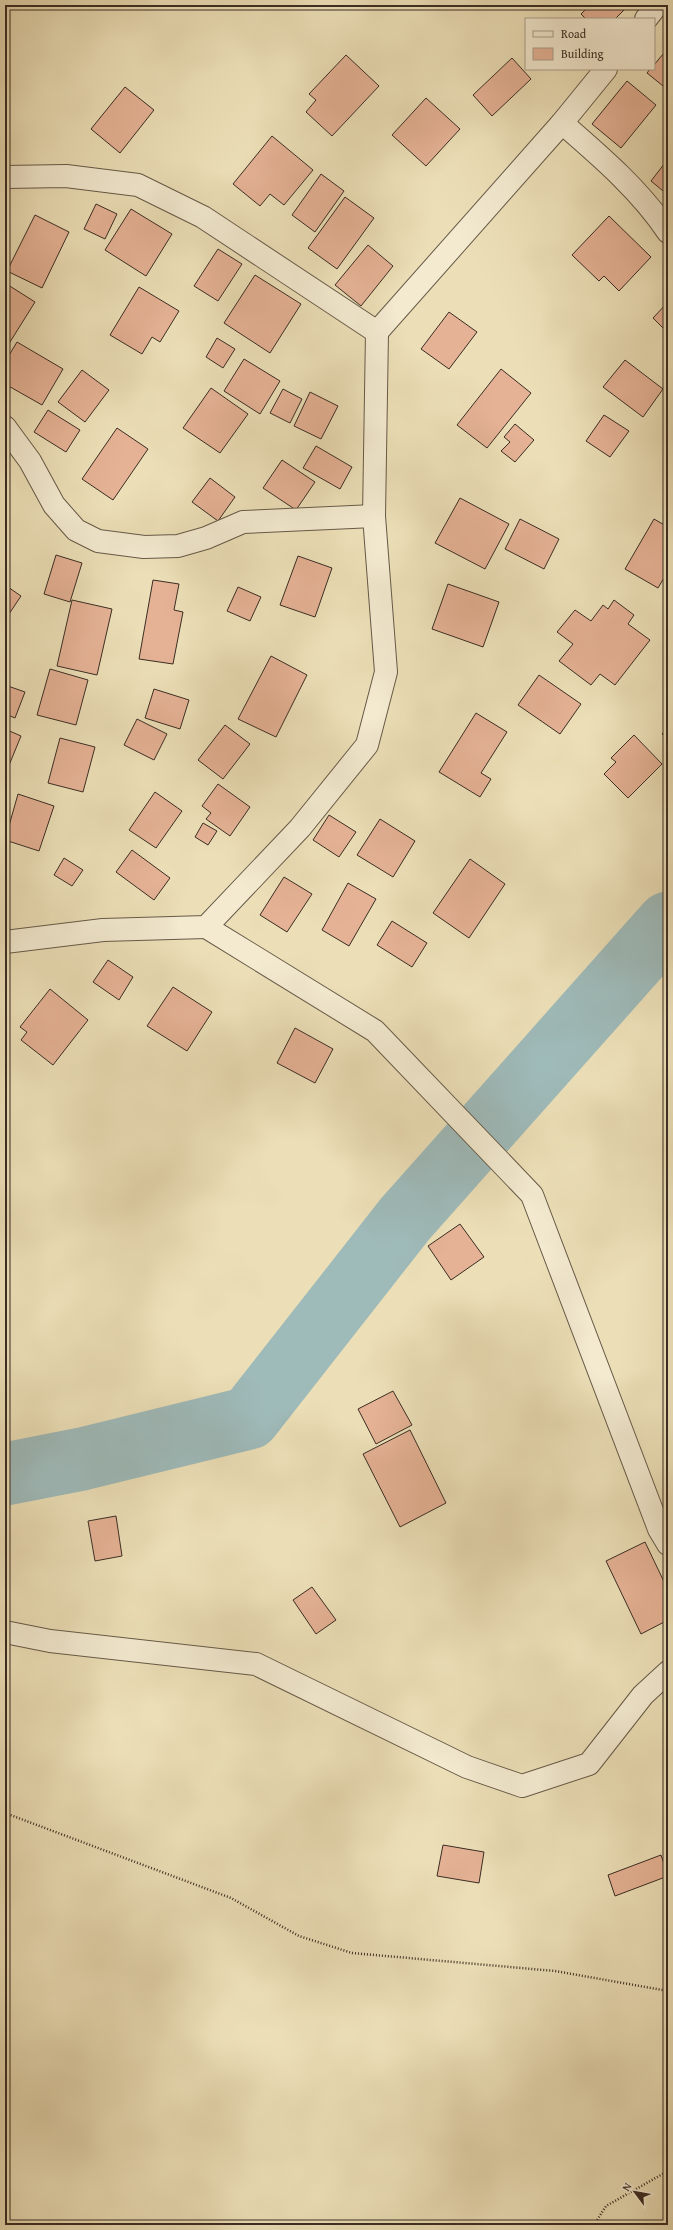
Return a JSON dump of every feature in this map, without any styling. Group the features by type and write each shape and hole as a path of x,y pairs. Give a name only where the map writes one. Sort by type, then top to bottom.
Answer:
{"street":[{"path":"647,18 657,5"},
{"path":"206,927 300,828 367,745 386,672 374,516 377,332 562,123 605,70"},
{"path":"562,123 603,158 656,214 668,232"},
{"path":"5,177 66,176 138,185 203,217 377,332"},
{"path":"5,427 30,461 54,505 76,530 98,541 144,547 178,546 206,538 243,522 374,516"},
{"path":"5,942 103,930 206,927 375,1031 532,1195 659,1529 668,1544"},
{"path":"5,1632 50,1642 256,1664 467,1768 522,1786 589,1764 643,1695 668,1672"}],"path":[{"path":"5,1813 231,1898 299,1936 352,1953 555,1971 668,1991"},
{"path":"594,2225 606,2206 668,2171"}],"building":[{"path":"590,5 629,5 616,18 585,18 581,14"},
{"path":"668,48 668,90 647,73 649,70 655,70 655,64"},
{"path":"346,55 379,86 332,136 306,112 316,100 309,94"},
{"path":"512,58 531,79 492,116 473,95"},
{"path":"627,81 656,105 621,148 592,124"},
{"path":"125,87 154,110 120,153 91,129"},
{"path":"426,98 460,129 426,166 392,135"},
{"path":"272,136 313,170 284,205 270,194 260,206 233,184"},
{"path":"668,159 668,195 651,181"},
{"path":"321,174 344,191 315,232 292,215"},
{"path":"345,197 374,218 337,269 308,248"},
{"path":"96,204 117,214 105,239 84,229"},
{"path":"131,209 172,234 146,276 105,250"},
{"path":"35,215 69,232 42,288 7,271"},
{"path":"609,216 651,257 619,291 604,276 599,281 572,255"},
{"path":"368,245 393,266 361,306 335,285"},
{"path":"218,249 242,264 218,301 194,286"},
{"path":"255,275 301,304 270,353 224,323"},
{"path":"5,283 35,302 5,350"},
{"path":"139,287 179,311 160,342 152,337 142,354 110,335"},
{"path":"668,302 668,333 653,318"},
{"path":"449,312 477,332 449,369 421,349"},
{"path":"217,338 235,349 223,368 206,357"},
{"path":"17,342 63,369 42,405 5,384 5,362"},
{"path":"244,359 280,381 260,414 224,391"},
{"path":"625,360 663,389 643,417 603,387"},
{"path":"501,369 531,393 487,448 457,425"},
{"path":"82,370 109,390 85,422 58,402"},
{"path":"211,388 248,414 220,453 183,428"},
{"path":"283,389 302,399 290,423 270,413"},
{"path":"310,392 338,406 321,439 294,426"},
{"path":"48,410 80,430 66,452 34,432"},
{"path":"604,415 629,431 610,457 586,441"},
{"path":"515,424 534,440 515,462 501,451 510,442 504,437"},
{"path":"117,428 148,449 113,500 82,479"},
{"path":"316,446 352,467 340,489 303,468"},
{"path":"282,460 315,482 296,510 263,488"},
{"path":"210,478 235,497 218,521 192,502"},
{"path":"460,498 509,524 485,569 435,543"},
{"path":"520,519 559,539 544,569 505,549"},
{"path":"654,519 668,527 668,571 658,588 625,569"},
{"path":"56,555 82,563 70,602 44,594"},
{"path":"298,556 332,568 315,617 280,605"},
{"path":"153,580 179,584 174,610 183,612 173,664 139,659"},
{"path":"448,584 499,602 483,647 432,629"},
{"path":"5,585 21,596 9,614 5,612"},
{"path":"238,587 261,597 250,621 227,611"},
{"path":"72,600 112,609 97,675 57,666"},
{"path":"614,600 634,615 628,624 650,640 615,685 600,674 591,685 559,661 573,644 557,632 575,610 591,621 603,605 608,609"},
{"path":"271,656 307,675 276,737 238,719"},
{"path":"50,669 88,680 76,725 37,715"},
{"path":"539,675 581,704 560,734 518,705"},
{"path":"5,685 25,692 15,718 5,714"},
{"path":"154,689 189,700 180,729 145,718"},
{"path":"476,713 507,732 481,773 491,779 480,797 439,772"},
{"path":"137,719 167,734 154,760 124,745"},
{"path":"225,725 250,744 223,779 198,760"},
{"path":"668,727 668,740 662,734"},
{"path":"5,729 21,736 5,775"},
{"path":"634,735 662,764 628,798 604,774 616,762 611,758"},
{"path":"60,738 95,747 83,792 48,783"},
{"path":"218,784 250,807 230,836 206,819 211,813 202,806"},
{"path":"155,792 182,811 156,848 129,830"},
{"path":"18,794 54,806 39,851 5,840"},
{"path":"329,815 356,832 339,857 313,840"},
{"path":"380,819 415,841 393,877 357,855"},
{"path":"203,823 217,831 208,845 195,837"},
{"path":"132,850 170,878 154,900 116,872"},
{"path":"64,858 83,870 72,886 54,875"},
{"path":"470,859 505,884 469,938 433,913"},
{"path":"284,877 312,894 287,932 260,915"},
{"path":"348,883 376,899 349,946 322,930"},
{"path":"392,921 427,943 412,967 377,945"},
{"path":"108,960 133,977 119,1000 93,982"},
{"path":"173,987 212,1012 187,1051 147,1026"},
{"path":"50,989 88,1020 53,1065 21,1040 27,1032 20,1027"},
{"path":"295,1028 333,1049 315,1083 277,1063"},
{"path":"460,1224 484,1257 451,1280 428,1246"},
{"path":"393,1391 412,1425 376,1444 358,1409"},
{"path":"410,1430 446,1503 400,1527 363,1454"},
{"path":"116,1516 122,1556 95,1561 88,1521"},
{"path":"645,1542 668,1590 668,1620 641,1634 606,1561"},
{"path":"312,1587 336,1620 316,1634 293,1600"},
{"path":"443,1845 484,1852 479,1883 437,1876"},
{"path":"661,1855 668,1876 615,1896 608,1875"}],"waterway":[{"path":"5,1474 82,1459 249,1418 405,1219 668,923"}]}
